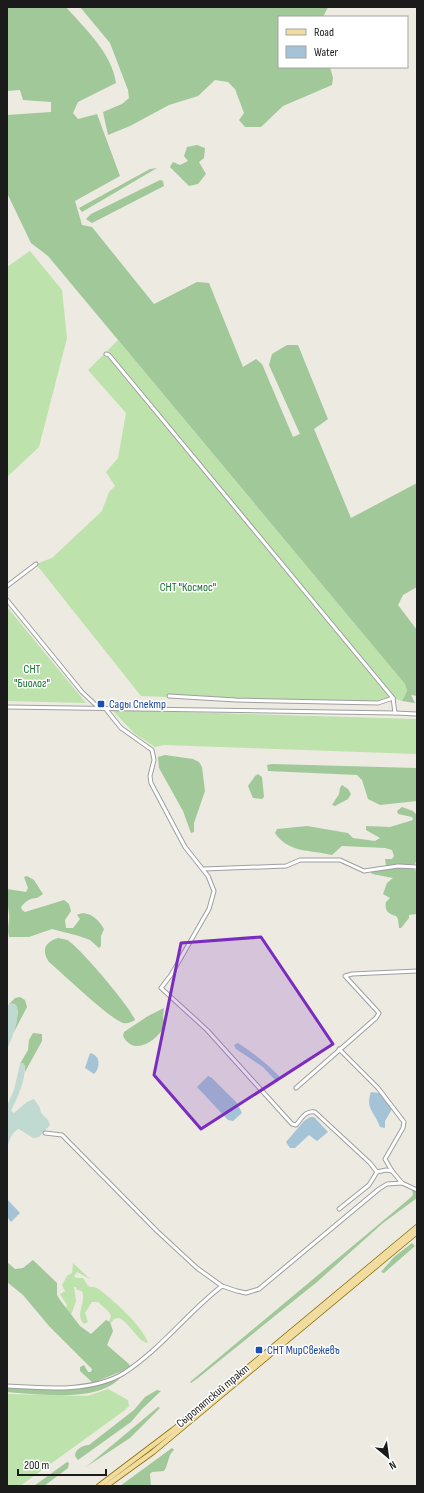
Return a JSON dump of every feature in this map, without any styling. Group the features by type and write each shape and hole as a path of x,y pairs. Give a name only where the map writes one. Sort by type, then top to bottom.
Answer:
{"main road":[{"name":"Сыропятский тракт","path":"99,1486 173,1430 417,1227"},
{"name":"Сыропятский тракт","path":"106,1486 153,1452 417,1232"}],"street":[{"path":"106,354 109,355 287,567 393,698 395,713"},
{"path":"7,586 36,564"},
{"path":"7,600 82,692 99,708"},
{"path":"169,696 236,700 378,703 393,698"},
{"path":"7,707 417,714"},
{"path":"105,708 126,732 152,750 154,760 150,776 151,783 185,847 204,869 214,886 212,900 171,975 161,988 207,1030 292,1124 296,1125 305,1114 310,1111 315,1112 370,1163 377,1172"},
{"path":"204,869 286,866 300,860 340,860 364,871 398,866 417,867"},
{"path":"296,1088 376,1018 379,1013 345,976 352,974 417,971"},
{"path":"339,1049 378,1088 404,1122 403,1128 385,1159 392,1171 402,1182 417,1190"},
{"path":"45,1133 62,1135 177,1251 222,1286 246,1293 259,1289 379,1189 387,1184 402,1182"},
{"path":"338,1209 347,1204 369,1185 377,1172 386,1170 392,1171"},
{"path":"7,1386 69,1386 92,1384 123,1373 144,1357 222,1286"}],"highlighted area":[{"path":"261,937 333,1044 201,1129 154,1075 181,943"}],"green space":[{"path":"7,7 66,7 97,42 113,72 116,83 78,102 73,113 78,119 97,114 120,176 75,201 82,225 92,227 154,304 197,282 209,283 243,367 256,359 262,364 293,437 300,434 269,365 272,354 287,345 298,345 328,419 314,429 351,518 417,483 417,587 403,595 398,605 417,630 417,696 411,695 415,703 402,701 407,691 405,684 48,256 31,243 7,193 7,115 51,112 51,102 23,100 20,90 7,91"},
{"path":"80,7 328,7 324,16 278,16 278,68 330,68 333,78 332,85 283,106 261,127 245,127 239,120 244,113 235,89 228,82 215,80 198,96 169,105 130,126 108,135 103,112 122,104 129,98 128,90 110,43"},
{"path":"197,145 205,148 204,158 199,162 206,174 198,184 189,186 170,167 173,162 180,165 188,161 184,156 187,147"},
{"path":"157,168 82,212 79,208 150,169"},
{"path":"160,180 163,181 164,186 92,223 86,219 91,214"},
{"path":"30,251 62,290 67,338 39,447 7,477 7,267"},
{"name":"СНТ \"Космос\"","path":"118,340 405,684 407,691 402,701 393,698 384,702 236,700 141,696 36,564 52,558 102,511 109,492 115,486 106,472 118,458 126,413 88,370"},
{"name":"СНТ \"Биолог\"","path":"7,607 86,703 7,701"},
{"path":"112,710 417,719 417,754 164,745 155,747 134,733"},
{"path":"165,755 193,759 199,762 202,767 205,791 194,823 194,832 191,833 183,811 159,768 158,757"},
{"path":"267,765 417,768 417,801 380,805 368,799 362,780 357,775 268,771"},
{"path":"258,774 262,777 264,797 262,799 253,798 248,786"},
{"path":"342,785 348,789 351,794 348,799 335,806 332,805 339,794"},
{"path":"402,807 413,811 417,815 417,859 415,864 411,865 411,868 417,871 417,914 409,915 409,918 401,928 399,928 398,919 396,916 386,910 386,902 390,898 383,894 387,883 393,878 372,874 371,872 385,869 385,859 392,859 394,856 392,850 385,848 342,846 332,855 301,850 293,847 280,839 275,833 277,829 307,826 348,833 353,838 375,841 380,838 366,830 366,826 390,827 413,820 412,817 398,814 397,811"},
{"path":"27,876 34,880 43,894 26,902 21,907 22,910 25,912 64,900 69,904 71,911 65,920 66,928 73,928 80,919 77,915 85,913 93,916 104,929 101,936 101,946 99,948 90,940 52,929 29,937 9,937 7,889 26,892 28,888 24,877"},
{"path":"58,938 67,940 82,953 115,991 135,1020 129,1023 123,1023 117,1020 97,1005 49,962 45,954 47,944"},
{"path":"20,997 25,1000 27,1007 14,1032 18,1012 15,1004 9,1004 15,998"},
{"path":"164,1008 163,1016 165,1026 151,1041 139,1046 133,1045 123,1036 124,1032 148,1016"},
{"path":"33,1033 42,1034 42,1041 25,1072 25,1066 23,1063 20,1064 28,1050 29,1040"},
{"path":"412,1190 417,1192 417,1198 383,1223 317,1282 198,1378 191,1383 190,1382 409,1199 413,1195"},
{"path":"412,1243 415,1246 384,1273 381,1272 394,1257"},
{"path":"33,1260 57,1283 57,1295 80,1326 91,1334 106,1320 110,1322 113,1331 107,1345 129,1364 130,1366 127,1369 93,1383 80,1371 80,1367 84,1365 88,1372 91,1372 92,1369 49,1326 23,1295 7,1282 7,1262 15,1269 23,1268"},
{"path":"73,1263 90,1279 77,1272 74,1276 76,1278 83,1278 88,1286 97,1288 118,1305 140,1329 148,1343 140,1339 123,1320 119,1318 114,1319 111,1323 109,1321 111,1316 109,1312 98,1302 92,1302 85,1313 88,1322 84,1324 80,1316 83,1295 82,1291 77,1290 76,1287 74,1287 76,1301 71,1315 66,1309 67,1305 60,1294 65,1291 62,1285 67,1276 72,1273"},
{"path":"118,1377 120,1378 110,1386 97,1391 82,1394 50,1395 7,1392 7,1387 86,1386"},
{"path":"108,1389 128,1400 129,1406 20,1486 7,1486 7,1394 88,1396"},
{"path":"157,1390 161,1391 131,1422 78,1460 75,1454 78,1449 89,1445 134,1410 145,1397"},
{"path":"158,1407 160,1408 130,1438 86,1467"},
{"path":"172,1448 174,1450 170,1455 164,1471 152,1472 150,1474 151,1486 120,1486"},
{"path":"67,1462 69,1463 68,1468 44,1486 34,1486"}],"shaded area":[{"path":"12,1003 17,1006 18,1012 15,1029 7,1050 7,1008 9,1004"},
{"path":"23,1063 25,1066 25,1072 19,1094 11,1111 14,1113 27,1102 34,1099 40,1108 41,1113 48,1120 50,1125 39,1137 33,1138 19,1129 16,1130 11,1137 7,1148 7,1106 14,1090 20,1064"}],"water":[{"path":"238,1043 269,1067 279,1076 279,1079 276,1081 263,1067 236,1049 234,1045"},
{"path":"90,1053 98,1059 98,1068 94,1074 85,1068"},
{"path":"208,1076 212,1078 237,1103 242,1113 233,1121 228,1120 197,1087"},
{"path":"371,1092 379,1093 392,1109 385,1121 385,1128 380,1127 371,1110 369,1098"},
{"path":"310,1117 314,1117 328,1132 317,1141 309,1135 295,1148 290,1148 286,1142 304,1121"},
{"path":"7,1199 20,1213 11,1222 7,1217"}],"place":[{"name":"Сады Спектр","path":"101,704"},
{"name":"СНТ МирСвежевъ","path":"259,1350"}]}
